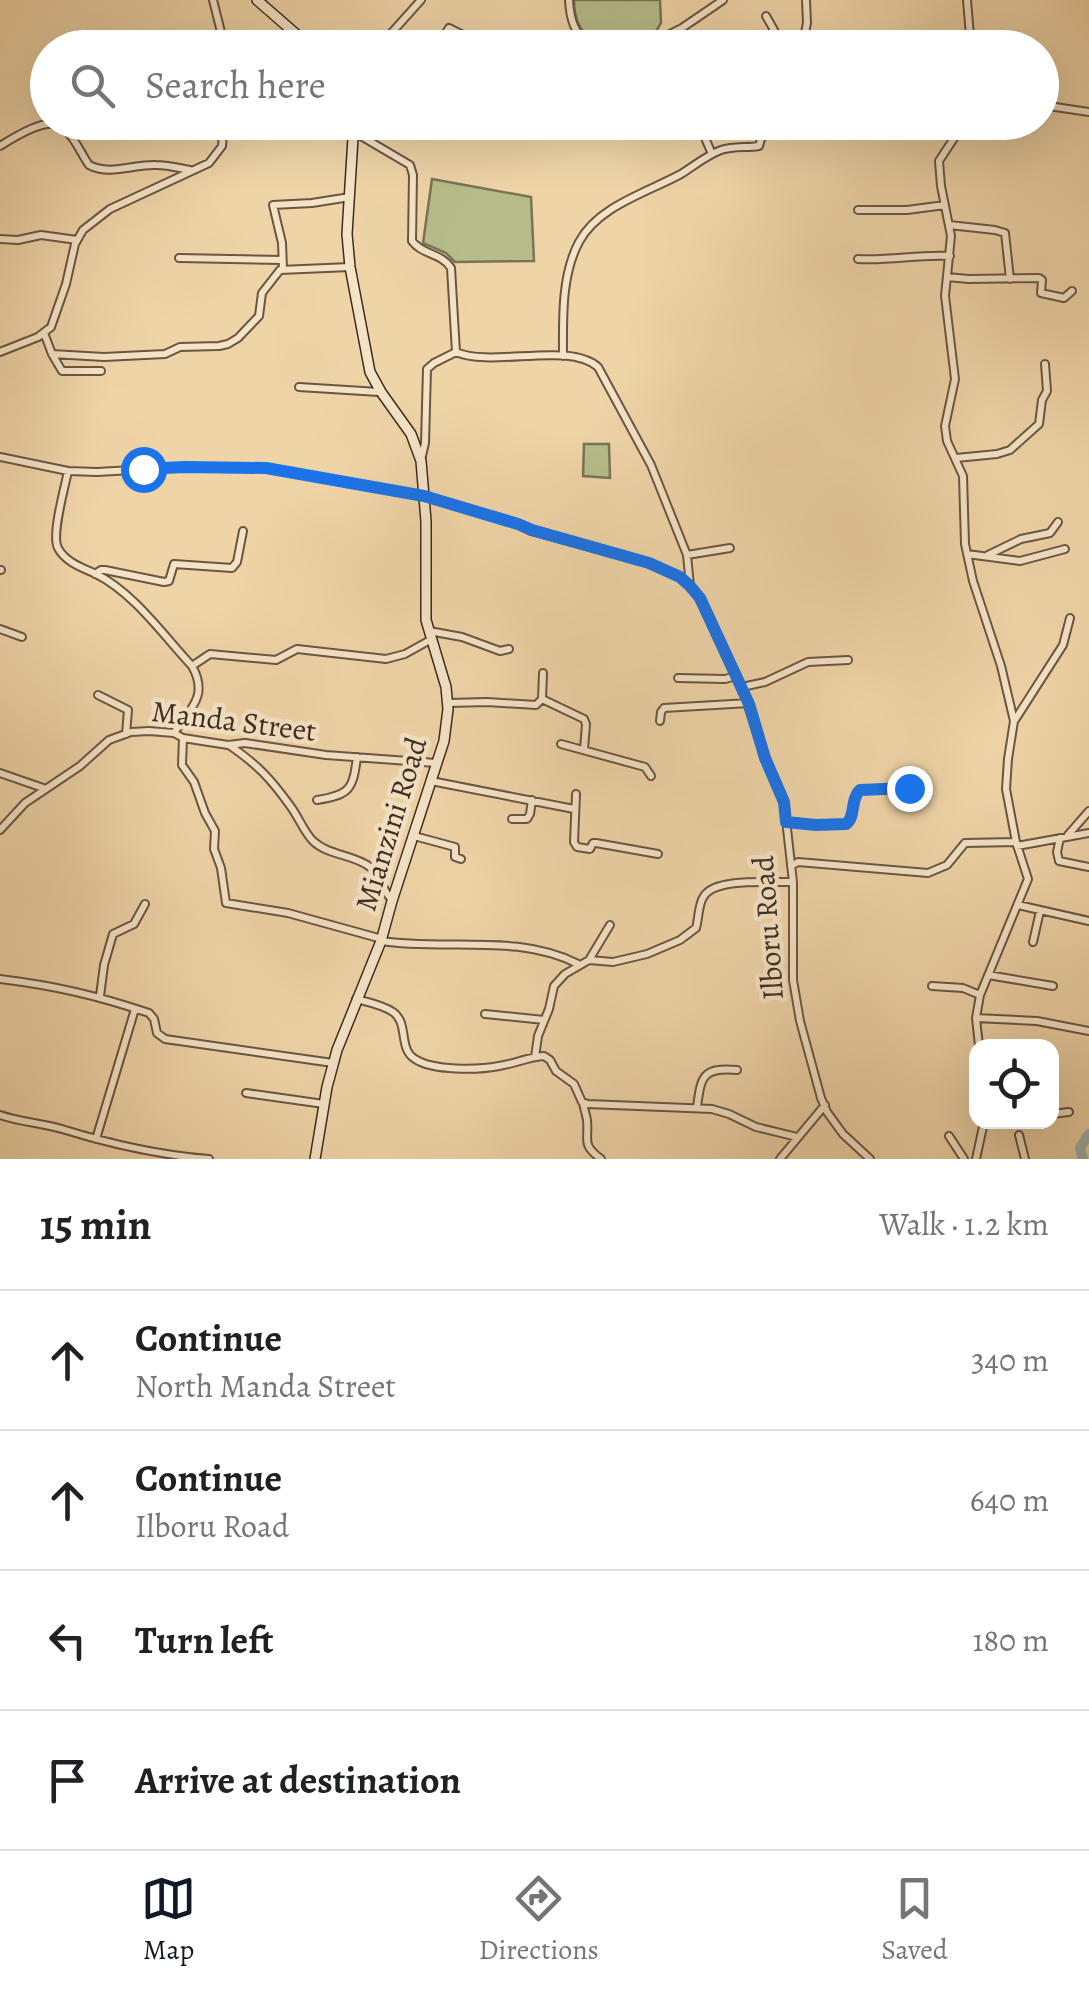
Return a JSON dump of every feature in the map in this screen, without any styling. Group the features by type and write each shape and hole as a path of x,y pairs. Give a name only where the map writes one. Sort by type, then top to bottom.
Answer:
{"street":[{"path":"213,0 220,30"},
{"path":"257,0 291,30"},
{"path":"397,30 421,0"},
{"path":"569,0 575,30"},
{"path":"678,30 723,0"},
{"path":"806,0 806,30"},
{"path":"967,0 970,30"},
{"path":"766,16 774,30"},
{"path":"1059,108 1089,112"},
{"path":"0,146 30,130"},
{"path":"72,140 89,166 96,169 155,164 194,170"},
{"path":"0,352 44,333 54,320 70,258 93,220 210,164 219,153 221,140"},
{"path":"353,140 347,234 370,372 411,434 421,462 424,496"},
{"path":"374,140 410,164 414,246 446,260 452,268 456,352"},
{"path":"706,140 712,154"},
{"path":"562,356 566,291 574,255 591,225 614,208 712,154 728,148 760,146 762,140"},
{"path":"952,140 939,161 949,225 945,303 954,379 944,426 965,487 967,554 973,581 1014,721 1006,789 1016,844 1028,879 980,995 976,1018 978,1039"},
{"path":"52,354 165,354 180,347 228,344 259,316 262,293 282,264 282,243 273,205 350,196"},
{"path":"858,210 945,205"},
{"path":"949,225 1004,234 1010,279"},
{"path":"0,240 34,235 78,240"},
{"path":"858,259 950,256"},
{"path":"179,258 350,268"},
{"path":"947,277 1041,278 1043,294 1064,298 1072,291"},
{"path":"44,333 64,372 101,371"},
{"path":"421,462 427,369 434,363 456,352 471,356 562,356 591,361 598,367 651,465 687,555 690,586"},
{"path":"956,458 1010,450 1039,424 1047,389 1045,364"},
{"path":"299,387 381,392"},
{"path":"0,457 68,471 248,466 424,496 649,563 690,586"},
{"path":"68,471 56,546 81,568 111,583 134,603 199,678 199,695 174,733"},
{"name":"Mianzini Road","path":"314,1159 333,1063 381,940 444,741 448,704 424,604 424,496"},
{"path":"987,556 1013,542 1050,533 1058,522"},
{"path":"95,574 105,570 164,582 168,581 174,564 232,568 238,562 243,531"},
{"path":"687,555 730,548"},
{"path":"967,554 1020,561 1065,549"},
{"name":"Ilboru Road","path":"690,586 700,598 742,687 784,802 793,882 793,980 801,1024 825,1105 843,1134 870,1159"},
{"path":"1014,721 1063,645 1070,618"},
{"path":"0,629 22,638"},
{"path":"192,666 210,654 276,660 294,649 386,659 405,654 430,635 462,637 500,650 509,649"},
{"path":"742,687 765,682 808,662 848,660"},
{"path":"448,704 536,705 542,700 543,673"},
{"path":"678,678 736,676"},
{"path":"98,695 128,710 126,734"},
{"path":"542,700 584,719 584,749"},
{"path":"660,721 664,708 749,704"},
{"name":"Manda Street","path":"0,830 25,803 80,766 109,740 126,734 174,733 228,745 436,763"},
{"path":"183,738 182,764 216,831 214,850 226,903 288,914 381,940 523,947 550,952 579,964"},
{"path":"562,744 645,767 652,776"},
{"path":"228,745 270,778 313,841 377,873 383,890 392,900"},
{"path":"317,800 347,790 354,782 357,756"},
{"path":"0,773 47,790"},
{"path":"430,781 574,809"},
{"path":"786,822 846,824 860,790 909,788"},
{"path":"576,794 577,847 590,849 596,843 658,854"},
{"path":"512,819 528,820 532,800"},
{"path":"1089,811 1063,837 1056,852 1059,860 1089,867"},
{"path":"791,866 798,862 928,873 947,864 966,842 1016,844 1089,833"},
{"path":"414,836 455,847 455,857 461,859"},
{"path":"535,1056 554,986 579,964 633,958 680,940 696,928 702,898 715,886 793,882"},
{"path":"100,996 113,934 134,924 145,904"},
{"path":"1018,906 1089,921"},
{"path":"1033,942 1040,912"},
{"path":"589,960 610,925"},
{"path":"988,975 1054,986"},
{"path":"0,979 100,996 152,1016 157,1033 165,1038 333,1063"},
{"path":"932,986 963,988 980,995"},
{"path":"356,999 396,1014 407,1050 420,1062 488,1068 535,1056 547,1058 574,1084 587,1120 587,1144 601,1159"},
{"path":"96,1140 135,1009"},
{"path":"485,1014 544,1020"},
{"path":"976,1018 1036,1021 1089,1032"},
{"path":"698,1108 705,1075 717,1069 737,1070"},
{"path":"246,1093 324,1104"},
{"path":"582,1102 720,1110 756,1127 796,1137"},
{"path":"780,1159 825,1105"},
{"path":"1059,1113 1069,1112"},
{"path":"0,1115 150,1152 208,1159"},
{"path":"976,1159 982,1129"},
{"path":"1019,1134 1025,1159"},
{"path":"949,1136 964,1159"}],"green space":[{"path":"574,0 660,0 661,23 657,30 582,30"},
{"path":"432,179 531,197 534,261 455,262 446,253 423,243"},
{"path":"584,444 609,444 610,478 583,476"}],"waterway":[{"path":"1083,1159 1080,1148 1089,1134"}],"route":[{"path":"143,469 248,466 424,496 649,563 680,577 700,598 749,704 765,758 784,802 786,822 846,824 851,819 857,791 909,788"}]}
